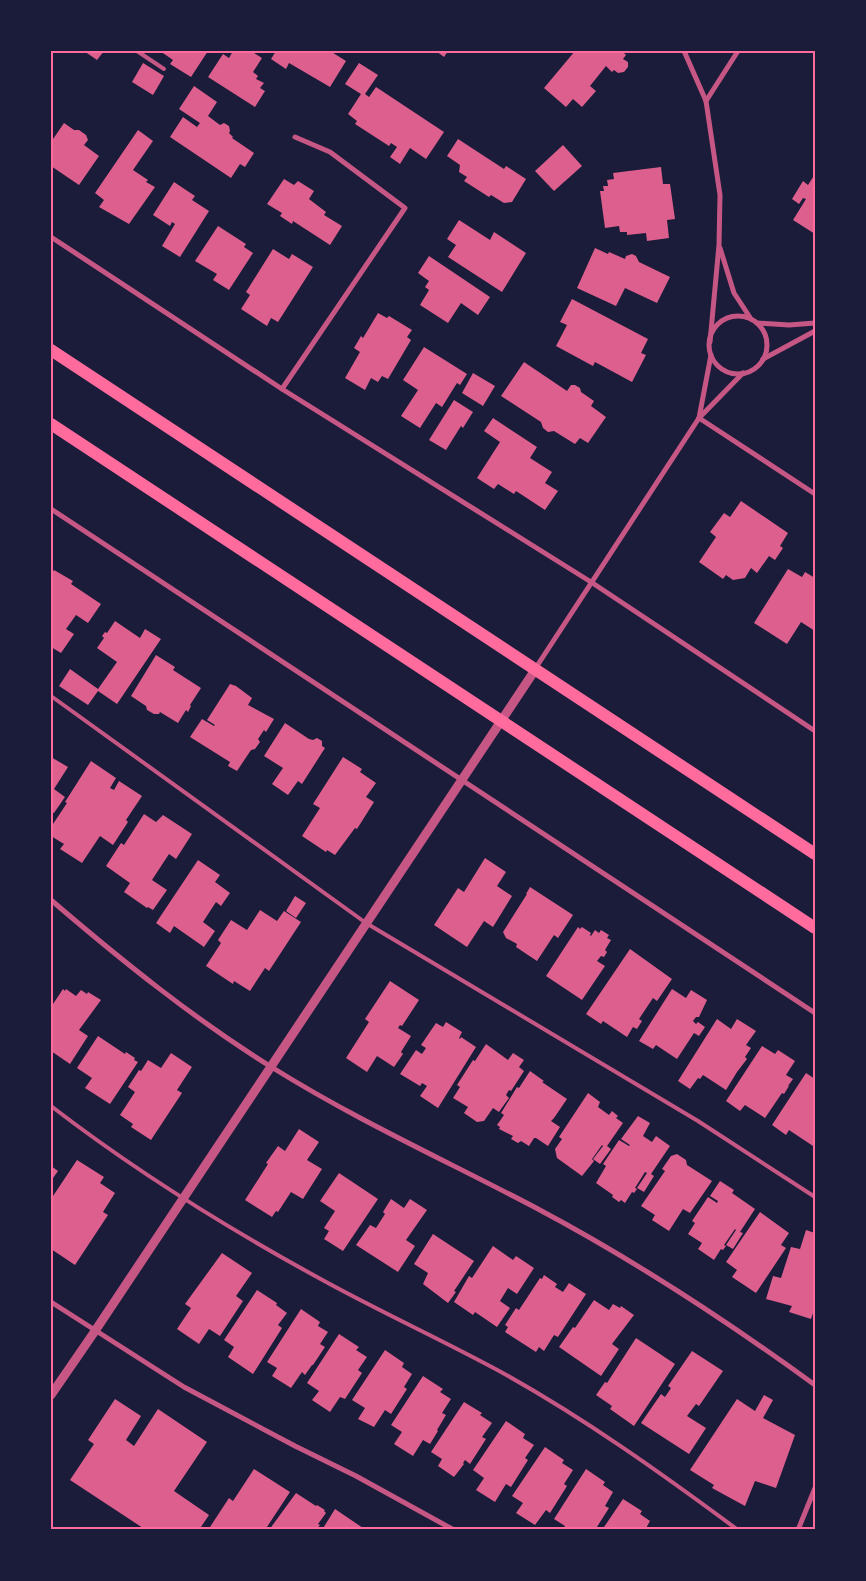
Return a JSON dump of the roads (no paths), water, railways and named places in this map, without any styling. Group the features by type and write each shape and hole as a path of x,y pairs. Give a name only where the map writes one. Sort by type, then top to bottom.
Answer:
{"main road":[{"path":"51,350 815,854"},
{"path":"51,424 815,928"}],"street":[{"path":"684,51 706,101 720,195 719,245 710,342 711,355 699,418"},
{"path":"706,101 738,51"},
{"path":"282,389 405,208 330,152 295,138"},
{"path":"51,237 282,389 592,582 815,731"},
{"path":"719,245 734,293 751,319"},
{"path":"710,342 712,332 726,318 746,316 762,328 766,336 767,346 762,360 752,370 743,373 734,374 726,371 718,366 711,355"},
{"path":"757,323 788,325 815,323"},
{"path":"762,360 815,331"},
{"path":"51,1395 95,1332 535,670 699,418 743,373"},
{"path":"699,418 815,494"},
{"path":"51,509 815,1013"},
{"path":"51,900 170,997 271,1067 393,1136 538,1209 591,1239 643,1270 754,1342 815,1385"},
{"path":"51,1302 169,1378 231,1413 356,1476 454,1530"},
{"path":"798,1530 815,1488"}],"lane":[{"path":"137,51 164,69"},
{"path":"51,696 366,923 698,1121 815,1197"},
{"path":"51,1106 94,1138 184,1198 283,1258 462,1351 546,1398 636,1455 738,1530"}]}
